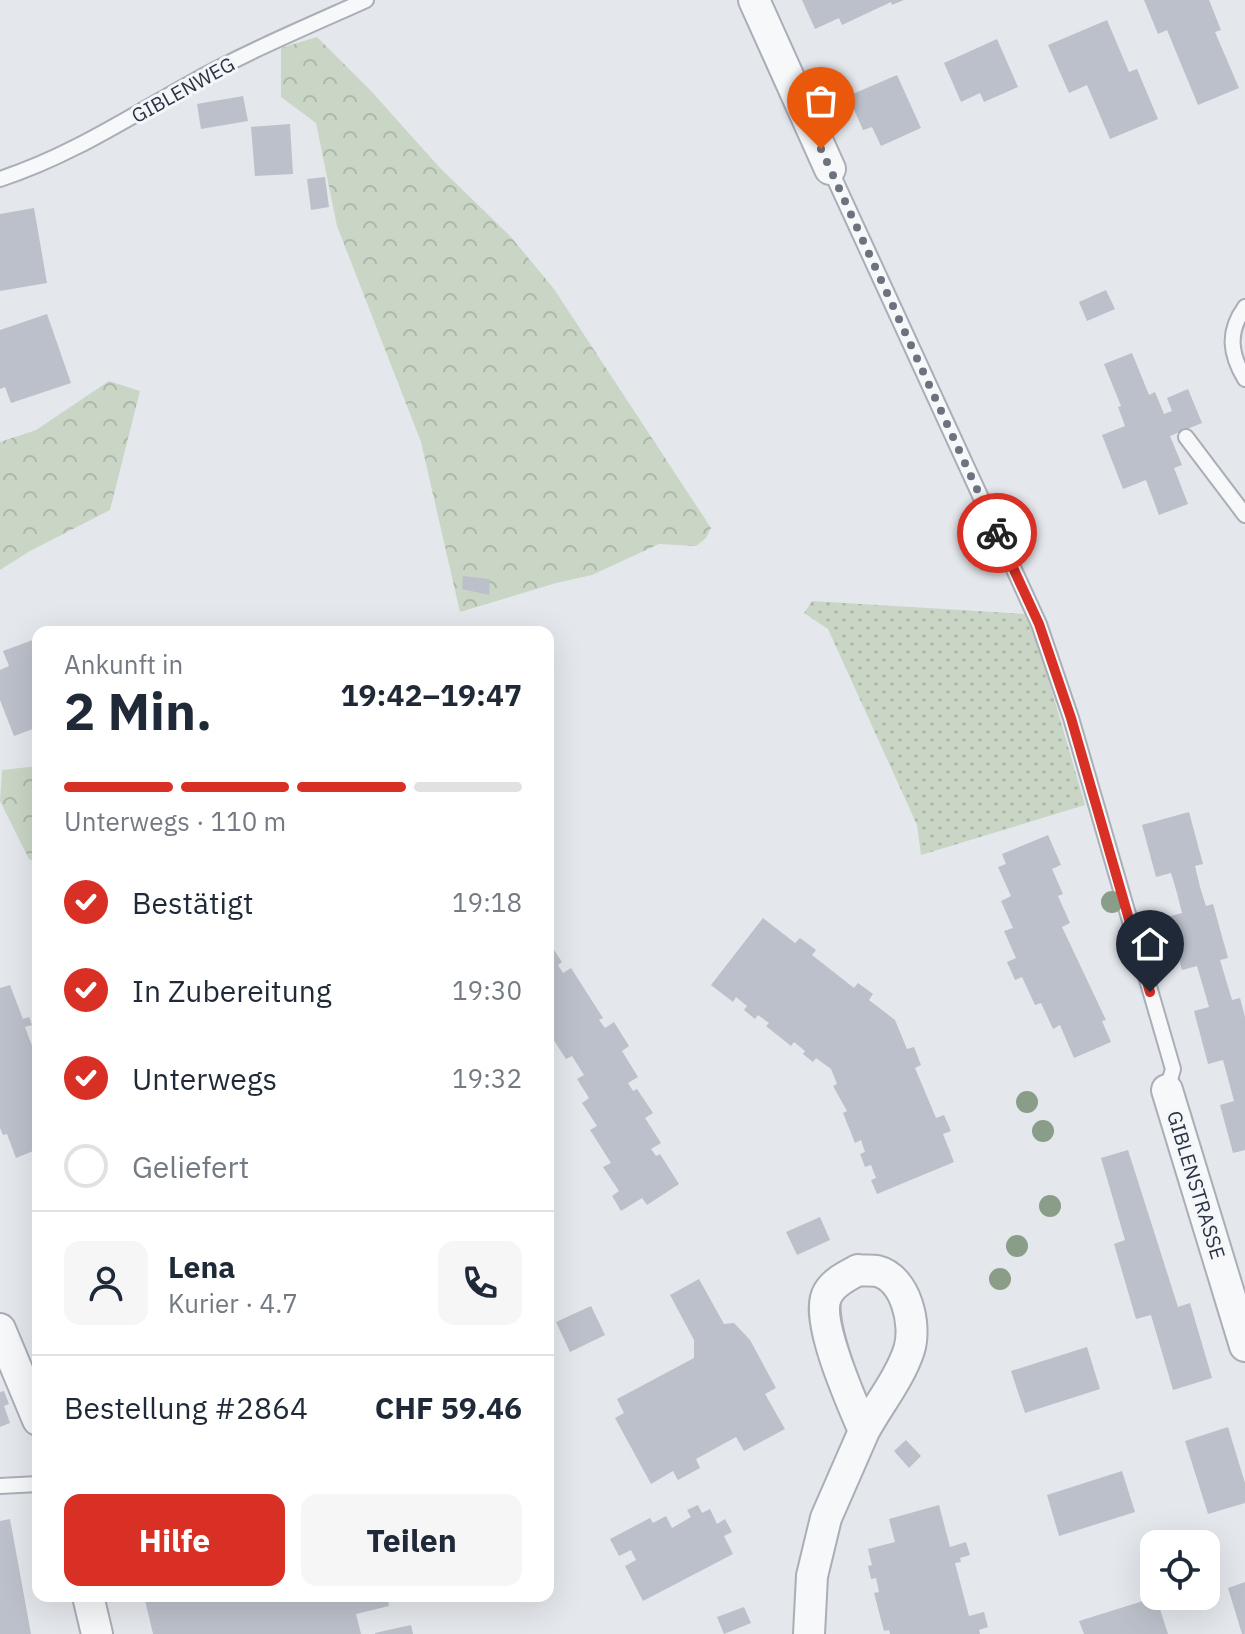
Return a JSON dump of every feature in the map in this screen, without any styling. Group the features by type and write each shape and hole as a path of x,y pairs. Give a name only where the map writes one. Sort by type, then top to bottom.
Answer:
{"street":[{"name":"GIBLENSTRASSE","path":"754,0 830,169"},
{"name":"GIBLENSTRASSE","path":"1167,1090 1245,1346"},
{"path":"809,1634 812,1576 826,1518 864,1431 910,1347 908,1305 894,1281 878,1272 858,1270 827,1293 824,1311 830,1343 864,1431"},
{"path":"0,1329 32,1406"},
{"path":"89,1602 97,1634"}],"lane":[{"name":"GIBLENWEG","path":"0,179 63,155 190,84 366,0"},
{"name":"GIBLENSTRASSE","path":"830,169 1039,624 1071,718 1173,1069 1167,1090"},
{"path":"1245,307 1237,318 1231,336 1233,354 1245,379"},
{"path":"1186,437 1245,515"},
{"path":"0,1486 32,1484"}],"green space":[{"path":"317,37 372,92 440,168 511,237 554,289 711,528 706,538 696,546 659,544 592,575 460,612 421,442 337,226 316,123 281,97 281,48"},
{"path":"109,381 140,391 110,510 0,570 0,442 36,430"},
{"path":"812,601 1025,614 1040,650 1085,805 921,855 917,825 828,629 804,613"},
{"path":"32,767 32,860 0,801 2,770"}],"building":[{"path":"802,0 904,0 892,5 891,2 842,25 839,18 815,29"},
{"path":"1144,0 1209,0 1221,30 1215,32 1239,88 1198,105 1167,30 1158,34"},
{"path":"1107,20 1129,72 1137,69 1158,119 1110,139 1087,85 1069,93 1048,45"},
{"path":"997,39 1018,87 984,102 980,93 961,102 944,63"},
{"path":"897,75 921,128 881,146 872,127 863,130 848,96"},
{"path":"243,96 248,121 201,129 197,104"},
{"path":"290,124 293,174 255,176 251,127"},
{"path":"325,177 329,207 311,210 307,179"},
{"path":"34,208 47,283 0,291 0,214"},
{"path":"1106,290 1115,309 1087,321 1079,302"},
{"path":"47,314 71,383 11,403 5,387 0,389 0,330"},
{"path":"1132,353 1149,395 1155,392 1164,414 1172,411 1167,398 1188,389 1202,423 1170,436 1182,465 1174,468 1188,504 1159,515 1146,480 1123,489 1102,435 1125,426 1118,407 1121,406 1104,364"},
{"path":"463,576 490,579 489,595 462,589"},
{"path":"32,640 32,729 14,736 0,700 0,670 9,666 3,651"},
{"path":"1189,812 1203,864 1195,866 1200,887 1206,906 1213,904 1228,958 1220,960 1232,1000 1240,998 1245,1017 1245,1150 1233,1153 1220,1105 1234,1101 1223,1060 1208,1064 1194,1011 1209,1007 1197,966 1182,970 1167,917 1182,913 1177,893 1171,873 1156,877 1142,825"},
{"path":"1048,835 1061,865 1052,869 1063,894 1058,896 1070,923 1062,927 1106,1020 1102,1021 1111,1042 1074,1058 1060,1025 1053,1029 1041,1003 1035,1005 1022,977 1015,980 1007,962 1016,958 1004,931 1013,928 1001,901 1011,896 998,867 1006,864 1002,854"},
{"path":"763,918 795,943 800,938 816,950 812,955 854,988 858,983 873,994 869,1000 895,1020 907,1049 914,1047 921,1065 915,1068 936,1118 944,1115 951,1131 943,1134 954,1162 877,1194 871,1180 876,1178 871,1165 865,1167 860,1154 865,1152 861,1140 855,1143 843,1113 847,1111 833,1086 837,1084 831,1069 816,1058 813,1062 794,1042 791,1046 766,1026 769,1023 758,1015 755,1019 744,1010 747,1006 736,997 733,1002 711,985"},
{"path":"554,950 562,962 558,965 563,973 571,968 603,1018 599,1020 605,1028 614,1022 629,1046 622,1051 638,1077 628,1083 633,1091 637,1089 653,1113 645,1118 661,1143 651,1149 656,1156 660,1154 679,1184 647,1205 642,1198 621,1211 612,1196 619,1191 603,1167 611,1163 590,1130 597,1126 582,1103 589,1098 577,1079 584,1075 572,1056 566,1059 554,1041"},
{"path":"10,985 23,1019 29,1017 32,1025 25,1027 32,1046 32,1151 16,1158 7,1134 3,1135 0,1128 0,988"},
{"path":"1128,1150 1178,1307 1190,1303 1212,1378 1173,1390 1151,1315 1136,1319 1114,1244 1125,1240 1101,1158"},
{"path":"820,1217 830,1240 797,1255 786,1232"},
{"path":"699,1279 724,1324 734,1323 750,1340 776,1388 765,1394 785,1429 744,1451 736,1437 696,1459 700,1468 678,1480 673,1471 651,1484 615,1418 624,1413 617,1399 694,1358 694,1340 670,1295"},
{"path":"591,1306 605,1335 570,1352 556,1322"},
{"path":"1087,1347 1100,1389 1025,1413 1011,1371"},
{"path":"4,1391 9,1404 4,1406 10,1423 0,1427 0,1392"},
{"path":"1228,1427 1245,1483 1245,1503 1208,1514 1185,1441"},
{"path":"906,1440 921,1456 909,1468 894,1451"},
{"path":"1122,1471 1135,1512 1059,1536 1047,1495"},
{"path":"698,1505 702,1513 710,1509 717,1524 725,1519 732,1532 724,1536 733,1554 643,1601 625,1566 636,1560 631,1550 619,1556 610,1539 650,1518 653,1523 666,1516 672,1528 691,1517 687,1510"},
{"path":"939,1505 950,1547 966,1542 970,1555 955,1563 969,1616 984,1612 988,1627 979,1630 980,1634 890,1634 889,1630 884,1631 874,1593 879,1592 876,1578 871,1579 868,1549 895,1542 889,1519"},
{"path":"10,1519 31,1634 0,1634 0,1521"},
{"path":"1245,1582 1245,1634 1242,1634 1228,1588"},
{"path":"145,1602 388,1602 389,1606 356,1614 361,1634 153,1634"},
{"path":"1140,1602 1140,1610 1160,1610 1168,1634 1084,1634 1079,1621"},
{"path":"744,1607 751,1623 724,1634 717,1617"},
{"path":"411,1625 413,1634 375,1634 375,1633"}],"way so far":[{"path":"821,149 997,533"}],"route":[{"path":"997,533 1039,624 1071,718 1150,992"}]}
